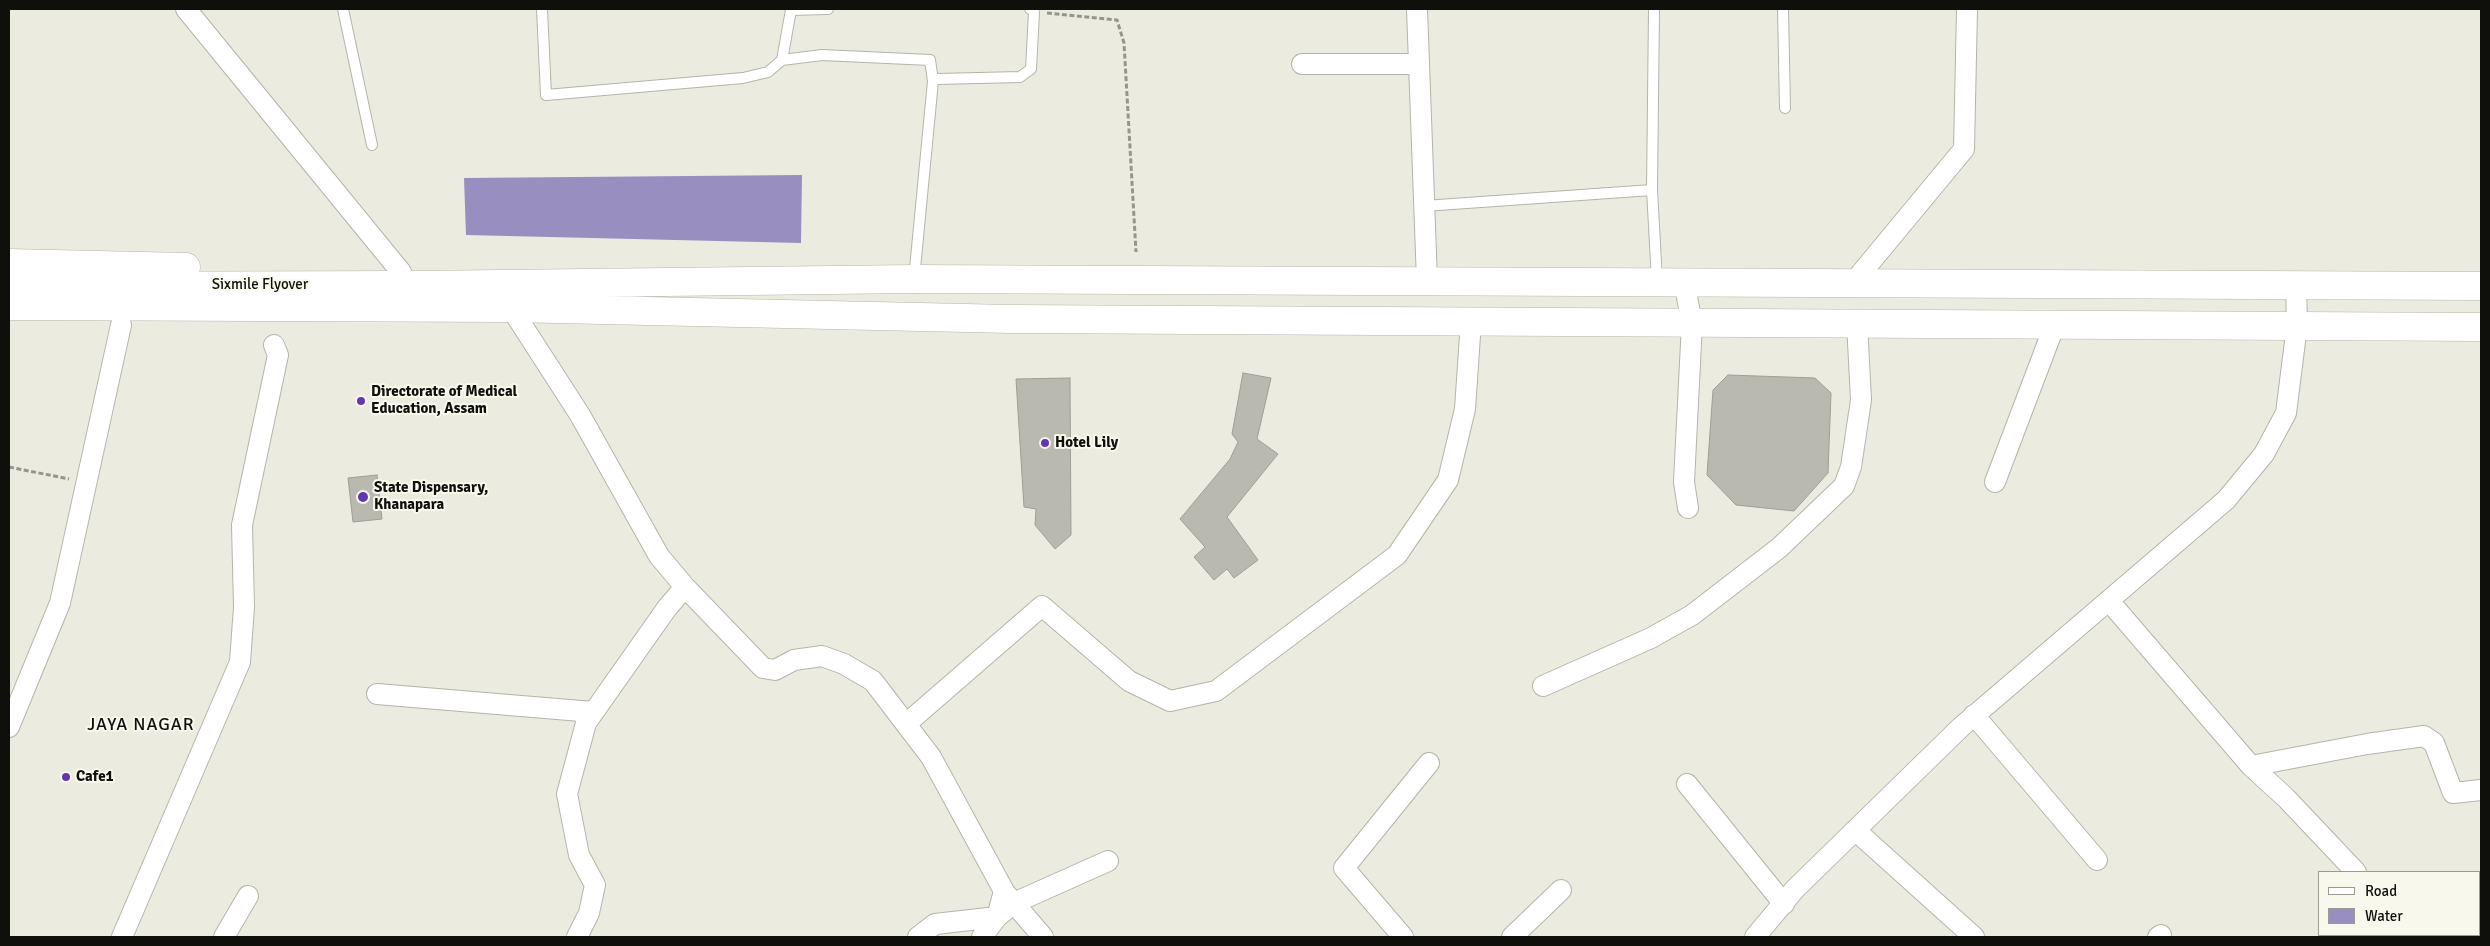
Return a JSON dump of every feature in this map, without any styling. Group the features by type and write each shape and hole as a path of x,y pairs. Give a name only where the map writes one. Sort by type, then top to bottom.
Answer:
{"main road":[{"path":"9,263 401,272 498,270 512,296"},
{"path":"512,296 914,280 2481,286"},
{"name":"Sixmile Flyover","path":"9,286 434,297"},
{"path":"512,296 1018,320 2481,327"},
{"path":"9,323 121,325 493,323 512,296"},
{"name":"Sixmile Flyover","path":"9,306 512,296"}],"street":[{"path":"186,9 401,272"},
{"path":"1417,9 1427,281"},
{"path":"1853,283 1964,149 1967,9"},
{"path":"1302,64 1419,64"},
{"path":"1684,282 1692,322 1684,482 1688,508"},
{"path":"1755,937 1855,830 1974,715 2110,601 2226,500 2264,454 2286,413 2297,326 2296,284"},
{"path":"512,296 660,556 685,587 763,668 774,670 794,660 822,656 844,664 873,681 931,757 1010,897 1043,937"},
{"path":"906,724 1042,606 1129,681 1170,701 1216,692 1397,555 1448,480 1465,408 1471,321"},
{"path":"1542,686 1650,638 1692,615 1779,548 1844,486 1851,467 1861,400 1857,323"},
{"path":"1995,482 2055,324"},
{"path":"9,726 60,604 121,325"},
{"path":"122,937 240,662 244,606 242,525 278,355 274,345"},
{"path":"577,937 589,913 595,885 579,855 567,794 586,723 667,608 685,587"},
{"path":"2110,601 2251,766 2286,798 2355,871"},
{"path":"378,694 593,712"},
{"path":"1974,715 2097,860"},
{"path":"2251,766 2367,744 2424,736 2434,743 2453,793 2481,790"},
{"path":"1403,937 1344,868 1429,763"},
{"path":"1688,784 1784,904"},
{"path":"1855,830 1974,937"},
{"path":"982,937 1010,897 1108,861"},
{"path":"1512,937 1561,890"},
{"path":"224,937 248,896"},
{"path":"918,937 936,924 997,917"}],"lane":[{"path":"343,9 372,145"},
{"path":"542,9 546,95 743,78 768,72 782,60 822,55 930,60 933,81 914,280"},
{"path":"782,60 791,10 828,9"},
{"path":"1654,9 1652,190 1657,282"},
{"path":"1783,9 1785,108"},
{"path":"933,81 937,79 1020,77 1030,69 1032,10"},
{"path":"1424,206 1652,190"}],"path":[{"path":"1032,10 1117,20 1124,42 1136,252"},
{"path":"9,467 86,482"}],"water":[{"path":"802,175 801,243 466,235 464,178"}],"building":[{"path":"1243,373 1271,378 1257,439 1278,454 1227,517 1258,560 1234,578 1227,569 1214,580 1194,557 1205,547 1180,519 1230,459 1238,442 1232,434"},
{"path":"1728,375 1815,378 1831,393 1828,473 1794,511 1736,505 1707,475 1713,390"},
{"name":"Hotel Lily","path":"1070,378 1071,535 1055,549 1035,525 1036,509 1024,507 1016,379"},
{"path":"377,475 382,519 353,522 348,478"}],"place":[{"name":"Directorate of Medical Education, Assam","path":"361,401"},
{"name":"Hotel Lily","path":"1045,443"},
{"name":"State Dispensary, Khanapara","path":"363,497"},
{"name":"Cafe1","path":"66,777"}],"district":[{"name":"JAYA NAGAR","path":"141,725"}]}
